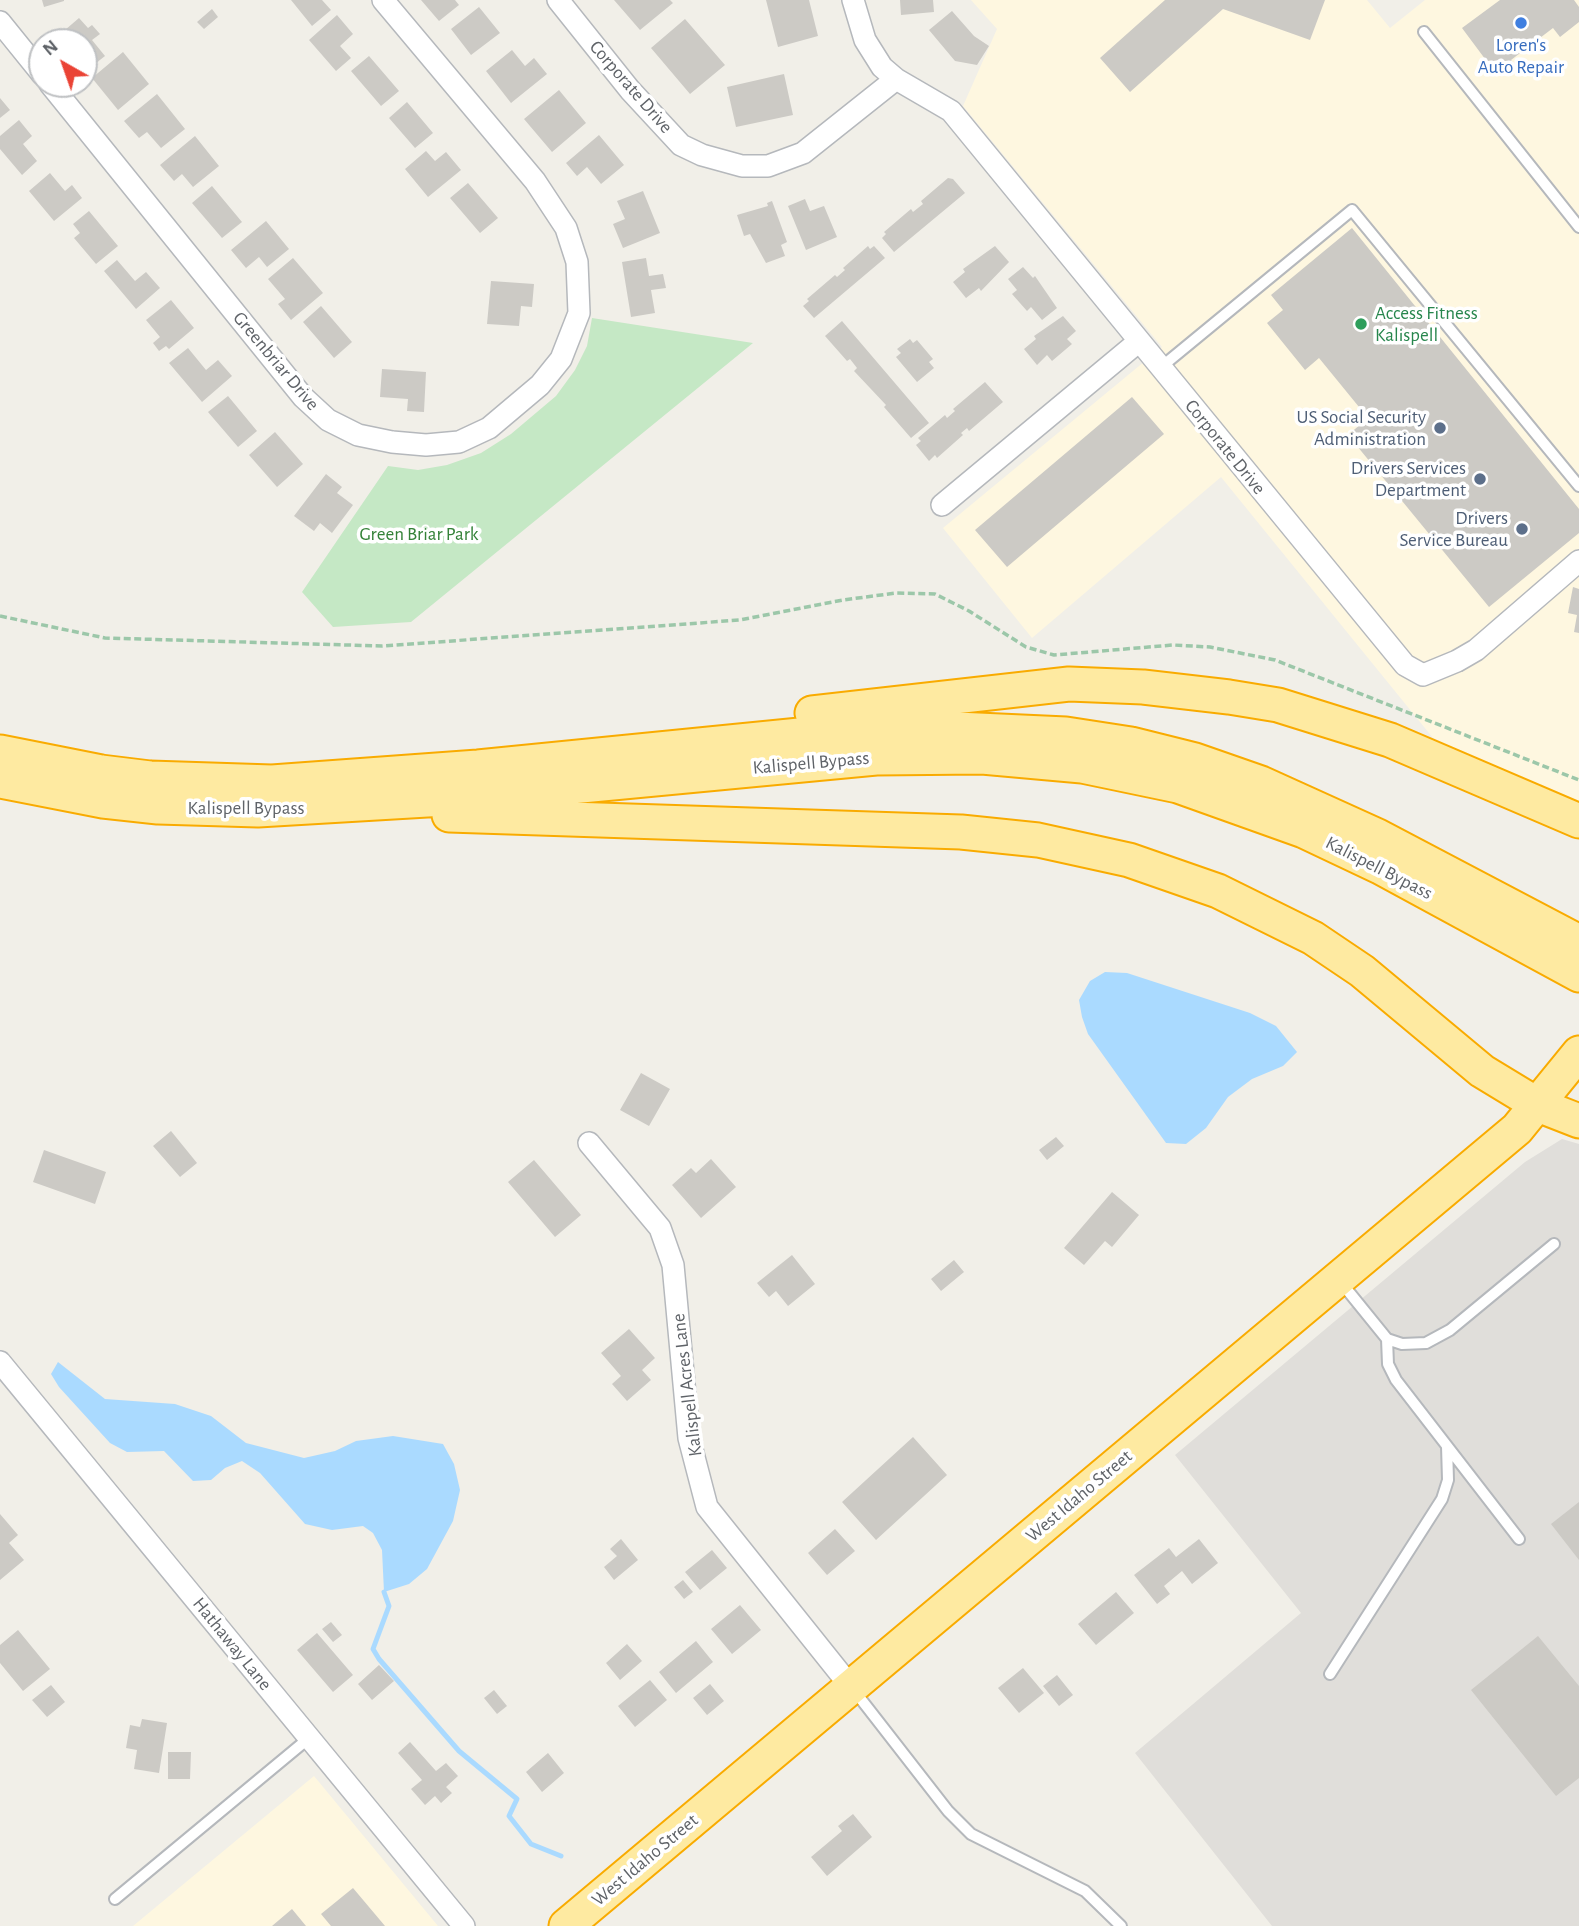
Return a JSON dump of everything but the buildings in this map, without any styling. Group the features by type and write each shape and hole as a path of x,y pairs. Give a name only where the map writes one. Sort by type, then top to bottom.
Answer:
{"highway":[{"path":"563,758 668,732 935,697 1069,684 1143,687 1229,697 1315,716 1427,755 1579,821"},
{"name":"Kalispell Bypass","path":"0,752 101,772 214,782 326,780 886,729 1032,731 1100,738 1195,760 1261,783 1378,836 1569,953"},
{"name":"Kalispell Bypass","path":"0,781 58,793 158,807 258,810 353,805 876,758 982,757 1082,766 1178,786 1304,831 1569,953"},
{"path":"353,805 454,816 961,832 1038,839 1099,852 1218,891 1313,938 1362,971 1482,1071 1538,1105 1579,1121"},
{"name":"West Idaho Street","path":"566,1926 1517,1129 1579,1053"}],"street":[{"name":"Greenbriar Drive","path":"61,98 303,397 321,415 342,429 391,442 426,445 459,442 489,428 540,385 561,359 579,313 578,262 566,228 535,181 383,0"},
{"name":"Corporate Drive","path":"558,0 630,90 681,145 702,155 742,166 768,166 803,153 896,79"},
{"name":"Corporate Drive","path":"853,0 865,40 882,67 896,79 951,111 1405,665 1423,675 1442,670 1476,650 1579,561"},
{"path":"0,22 28,57"},
{"path":"942,505 1138,342"},
{"name":"Kalispell Acres Lane","path":"589,1143 660,1228 673,1265 689,1438 707,1507 851,1687"},
{"name":"Hathaway Lane","path":"0,1362 464,1926"}],"lane":[{"path":"1424,32 1579,227"},
{"path":"1160,368 1352,211 1579,486"},
{"path":"1338,1279 1387,1339 1402,1344 1426,1343 1450,1331 1554,1244"},
{"path":"1387,1339 1388,1364 1396,1380 1520,1539"},
{"path":"1330,1674 1442,1499 1448,1480 1447,1446"},
{"path":"851,1687 948,1811 971,1834 1084,1891 1121,1926"},
{"path":"115,1899 309,1738"}],"path":[{"path":"0,616 105,638 382,646 740,620 843,600 896,593 935,594 969,611 1026,647 1054,655 1173,645 1210,647 1275,660 1579,780"}],"shaded area":[{"path":"971,0 1367,0 1390,28 1425,0 1579,0 1579,807 1565,804 1433,738 1221,477 1032,638 943,528 1162,347 963,106 997,29"},
{"path":"1562,1139 1579,1144 1579,1926 1272,1926 1135,1753 1301,1613 1175,1455 1525,1162"},
{"path":"314,1776 438,1926 133,1926"}],"green space":[{"name":"Green Briar Park","path":"592,318 753,343 411,622 333,627 302,592 388,466 418,470 447,465 481,453 511,434 556,396 575,370 587,346"}],"water":[{"path":"1105,972 1127,973 1250,1013 1276,1026 1297,1052 1283,1066 1252,1079 1228,1097 1206,1128 1186,1144 1166,1143 1088,1034 1079,1000 1090,981"},
{"path":"58,1362 105,1399 175,1404 211,1416 246,1443 304,1458 335,1451 356,1441 393,1436 443,1444 454,1464 460,1490 453,1521 427,1569 409,1584 384,1592 382,1550 373,1533 363,1526 332,1530 305,1524 260,1473 242,1461 225,1468 211,1480 193,1481 164,1451 127,1452 110,1443 59,1387 51,1374"}],"waterway":[{"path":"384,1592 389,1606 373,1649 379,1659 459,1751 517,1799 509,1816 531,1844 561,1856"}],"place":[{"name":"Loren's Auto Repair","path":"1521,23"},
{"name":"Access Fitness Kalispell","path":"1361,324"},
{"name":"US Social Security Administration","path":"1440,428"},
{"name":"Drivers Services Department","path":"1480,479"},
{"name":"Drivers Service Bureau","path":"1522,529"}]}
